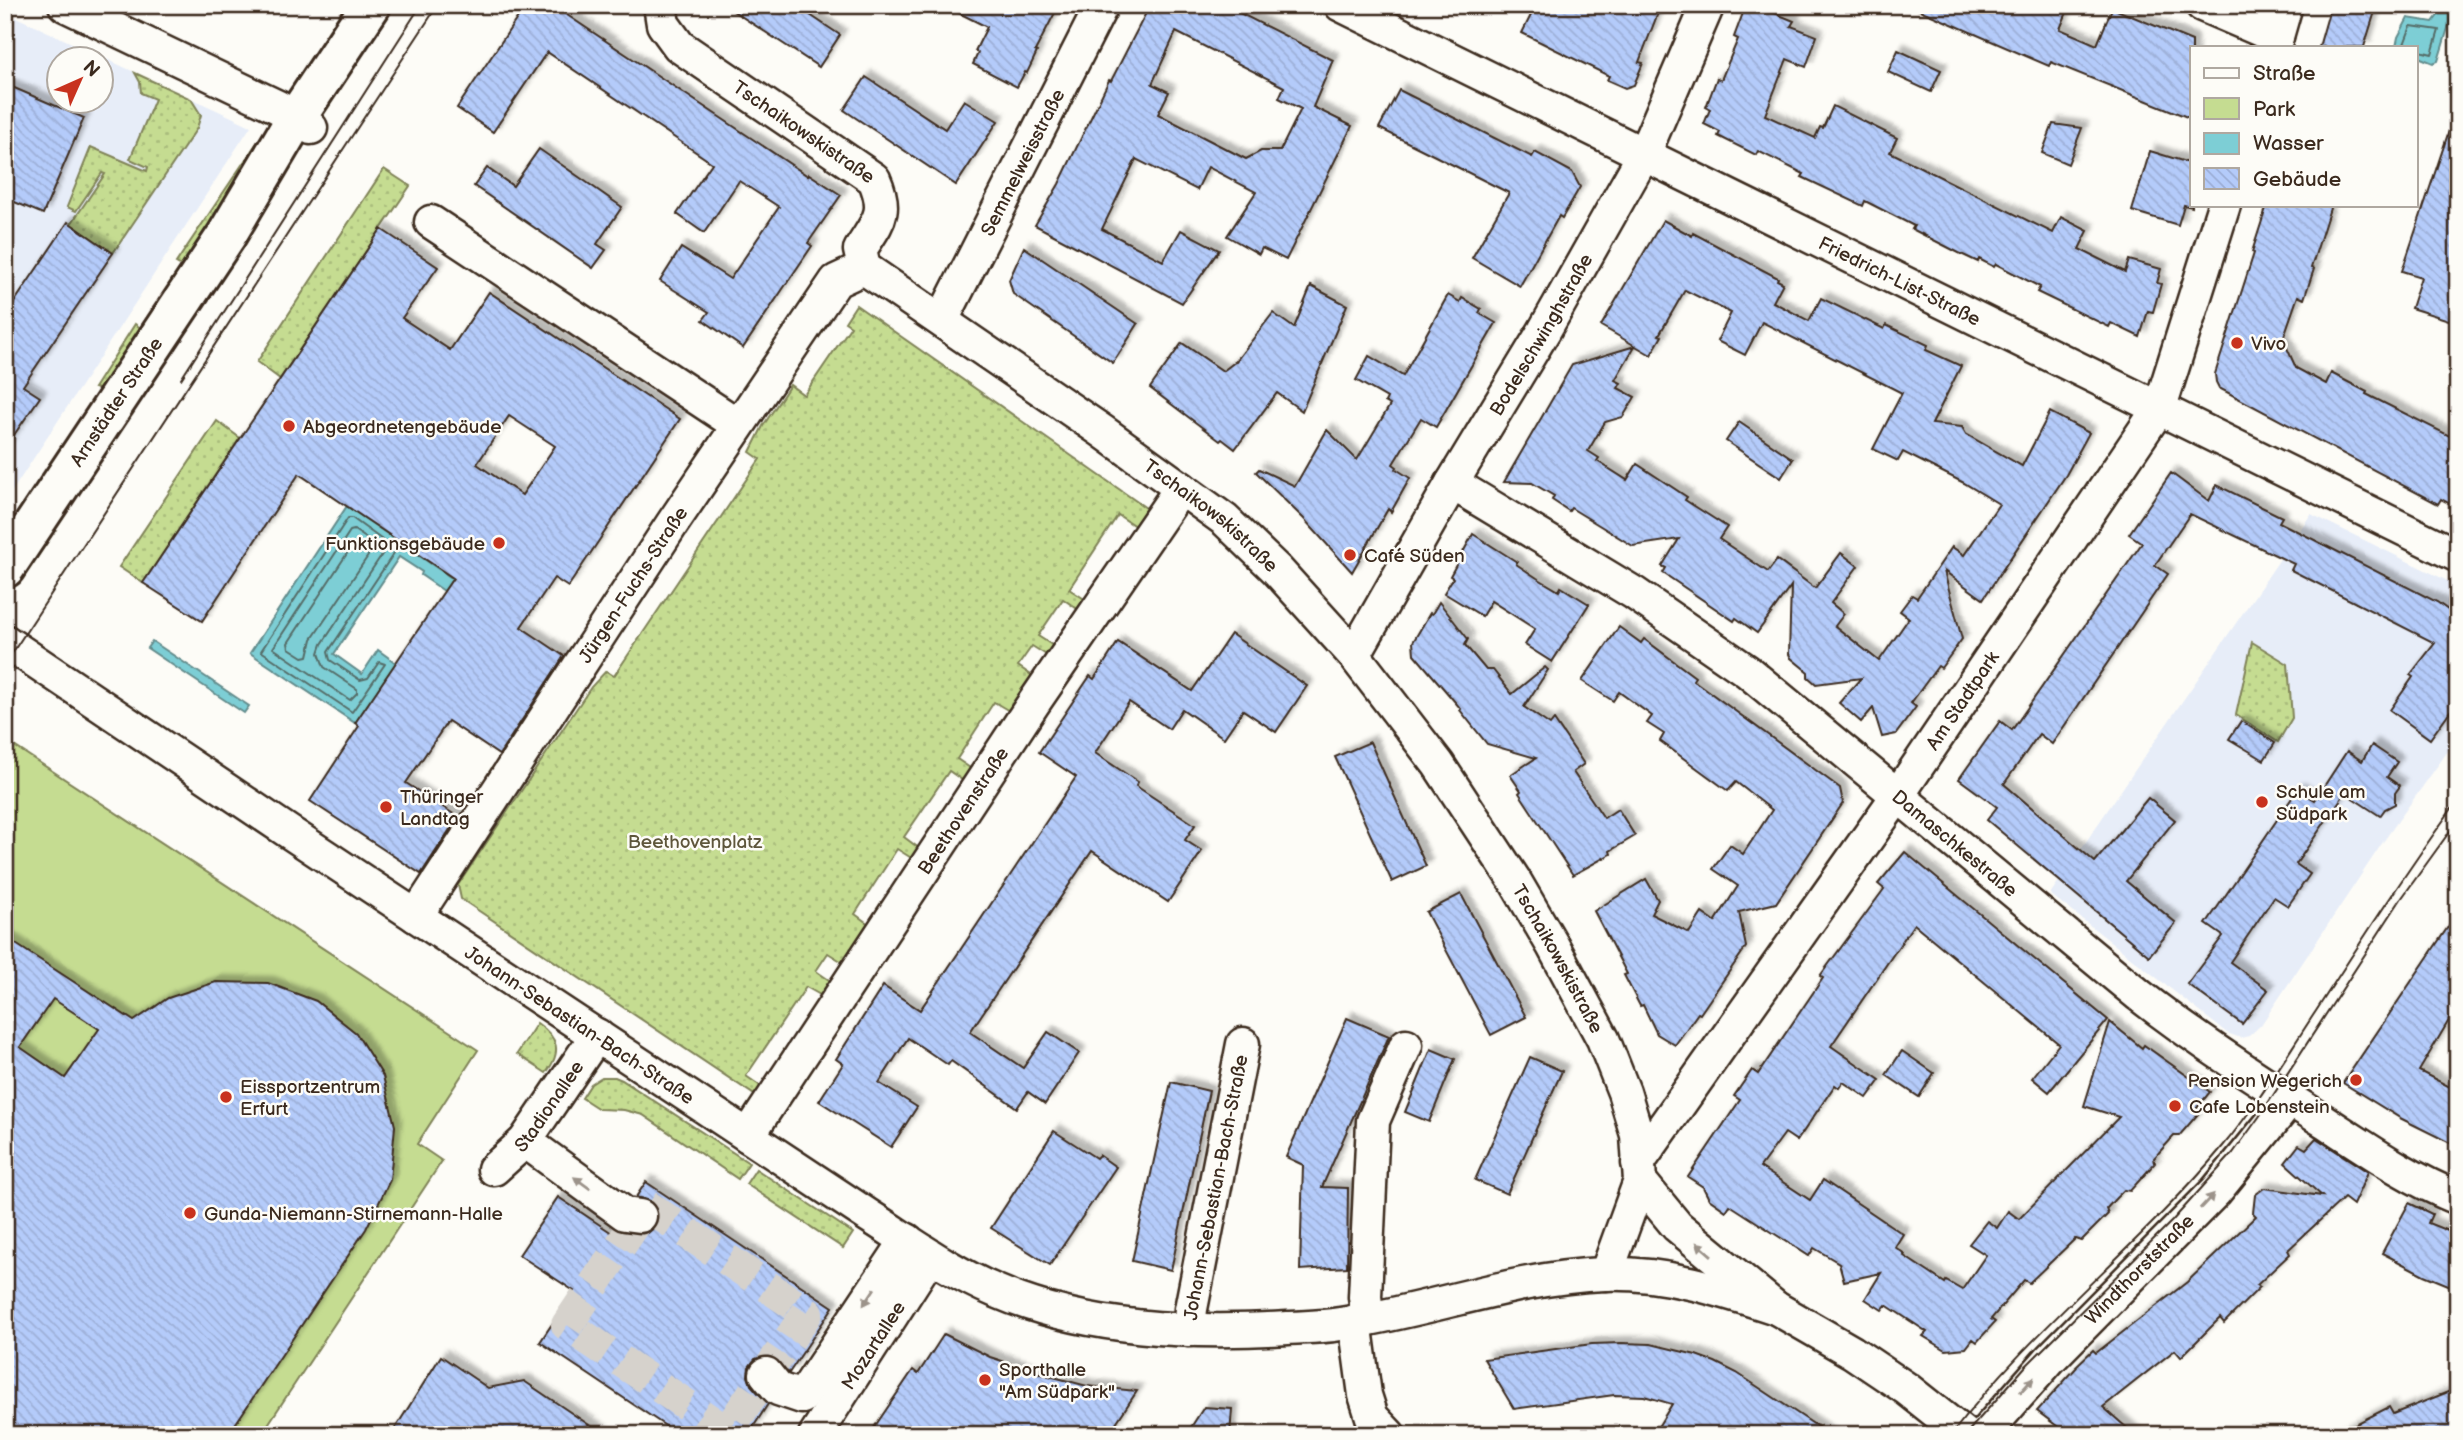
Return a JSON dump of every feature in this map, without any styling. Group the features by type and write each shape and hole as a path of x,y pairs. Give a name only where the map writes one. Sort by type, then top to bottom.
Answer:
{"main road":[{"name":"Arnstädter Straße","path":"5,568 303,123 371,5"},
{"name":"Arnstädter Straße","path":"303,123 370,49 398,5"}],"street":[{"path":"65,5 303,123"},
{"name":"Tschaikowskistraße","path":"660,5 663,24 679,46 874,179 882,199 880,218 860,250 864,268 1225,520 1277,569 1354,655 1438,764 1516,881 1553,946 1603,1040 1624,1091 1637,1135 1639,1172 1606,1274"},
{"name":"Semmelweisstraße","path":"942,320 1102,5"},
{"name":"Friedrich-List-Straße","path":"1340,5 2458,556"},
{"name":"Bodelschwinghstraße","path":"1354,655 1643,156 1708,5"},
{"path":"2202,5 2275,42 2287,5"},
{"name":"Am Stadtpark","path":"1639,1172 2160,407 2224,206"},
{"path":"431,222 738,425"},
{"name":"Jürgen-Fuchs-Straße","path":"416,916 738,425 836,281 864,268"},
{"name":"Damaschkestraße","path":"1452,483 1634,593 1747,671 2189,1034 2399,1169 2458,1198"},
{"name":"Beethovenstraße","path":"748,1136 1033,704 1181,488"},
{"name":"Johann-Sebastian-Bach-Straße","path":"5,642 748,1136 919,1248 994,1291 1078,1317 1189,1330 1254,1330 1362,1320 1522,1284 1606,1274"},
{"name":"Stadionallee","path":"494,1169 525,1142 597,1035"},
{"name":"Johann-Sebastian-Bach-Straße","path":"1189,1330 1242,1044"},
{"path":"1389,1435 1372,1417 1365,1395 1362,1320 1373,1121 1406,1045"},
{"name":"Windthorststraße","path":"1964,1433 2050,1359 2216,1191 2290,1100"},
{"path":"525,1142 625,1214 640,1216"},
{"path":"1639,1172 1677,1226 1776,1308 1852,1352 1907,1389 1964,1433"},
{"path":"766,1374 778,1389 802,1397 919,1248"},
{"name":"Mozartallee","path":"815,1435 919,1248"},
{"path":"1606,1274 1667,1278 1717,1289 1776,1308"}],"shaded area":[{"path":"5,12 78,46 46,46 46,116 116,116 116,63 251,126 5,502"},
{"name":"Schule am Südpark","path":"2311,514 2458,586 2458,737 2383,842 2261,1025 2249,1036 2241,1038 2227,1033 2050,894"}],"green space":[{"path":"135,73 191,99 201,115 197,128 113,253 71,224 105,174 102,173 76,211 67,207 91,147 147,171 148,167 130,159 155,99 141,93 140,82"},
{"path":"268,130 271,134 183,267 176,263 256,144"},
{"path":"384,169 410,186 280,379 257,362"},
{"name":"Beethovenplatz","path":"856,305 1146,508 1135,526 1118,515 1069,589 1086,600 1079,610 1063,599 1038,636 1055,647 1048,656 1032,646 1018,666 1034,677 1011,712 994,702 957,759 973,770 965,782 949,771 904,837 920,849 913,859 897,849 855,914 870,925 844,963 828,953 816,971 832,982 822,996 806,987 746,1076 762,1087 756,1096 461,899 458,885 591,687 606,671 614,676 760,459 750,452 763,426 790,385 804,395 851,326 845,322"},
{"path":"135,324 142,329 102,390 94,388"},
{"path":"217,421 240,438 143,583 119,567"},
{"path":"2252,642 2288,664 2292,718 2278,742 2236,715"},
{"name":"Eissportzentrum Erfurt","path":"5,740 478,1050 417,1144 442,1161 261,1435 5,1435"},
{"path":"537,1023 550,1034 556,1046 554,1058 546,1073 517,1054"},
{"path":"602,1077 622,1080 749,1163 738,1179 643,1115 624,1110 599,1109 582,1098 591,1084"},
{"path":"756,1169 853,1233 843,1248 746,1184"}],"water":[{"path":"2446,5 2455,5 2438,61 2433,63 2418,57 2418,46 2396,46 2408,18 2433,22"},
{"path":"347,506 453,579 444,591 399,557 334,654 362,674 378,650 396,663 355,723 250,653"},
{"path":"152,641 249,706 244,713 147,648"}],"building":[{"path":"526,5 552,5 808,176 809,174 841,195 808,243 812,246 743,348 703,320 709,312 660,281 681,248 730,279 779,207 739,181 704,233 677,214 712,163 547,52 493,132 457,108"},
{"path":"724,5 795,5 840,35 819,67"},
{"path":"943,5 1059,5 1035,51 1037,52 1027,73 1025,72 1017,87 973,64 978,53 975,51 987,27"},
{"path":"1150,5 1224,5 1333,60 1313,107 1352,126 1286,260 1262,248 1259,254 1227,236 1256,192 1208,167 1197,190 1136,159 1102,229 1163,261 1181,230 1219,250 1182,303 1035,225 1059,184 1109,80 1111,81","holes":["1176,32 1284,87 1279,98 1301,109 1280,151 1261,151 1246,159 1158,114 1169,92 1152,84"]},
{"path":"1536,5 1661,5 1639,62 1643,63 1634,85 1625,88 1607,80 1609,76 1522,33"},
{"path":"1746,5 1755,5 1794,21 1791,26 1817,36 1806,67 1787,59 1765,115 1815,138 1833,106 1897,138 1890,152 2053,233 2061,217 2088,231 2079,249 2125,272 2129,260 2161,269 2157,283 2161,284 2153,312 2148,311 2140,337 2111,323 2109,327 2037,292 2040,287 1996,264 1994,267 1959,253 1865,201 1863,206 1802,177 1804,174 1758,151 1756,155 1718,136 1720,132 1704,124 1710,109 1706,107 1717,78 1721,80 1738,39 1734,37"},
{"path":"1908,5 2070,5 2060,29 2097,45 2112,8 2192,41 2190,118 2051,62 2049,66"},
{"path":"2331,5 2377,5 2364,46 2319,46"},
{"path":"1898,50 1941,70 1931,92 1888,72"},
{"path":"866,77 945,129 964,100 998,121 956,185 844,110"},
{"path":"5,84 46,102 46,116 84,118 43,214 5,198"},
{"path":"1399,90 1532,157 1535,152 1572,172 1580,187 1562,218 1559,216 1520,286 1472,258 1509,193 1379,128"},
{"path":"2454,116 2458,117 2458,323 2411,308 2421,277 2402,271"},
{"path":"2053,124 2082,128 2068,164 2042,153"},
{"path":"539,149 622,207 597,244 606,250 593,268 474,186 487,168 513,186"},
{"path":"2150,151 2190,163 2192,207 2184,205 2178,225 2132,211"},
{"path":"2267,206 2331,206 2304,299 2298,296 2283,339 2296,368 2326,384 2331,373 2367,392 2366,394 2458,440 2458,508 2441,499 2438,504 2219,388 2215,374 2254,253 2252,252"},
{"path":"1663,220 1778,278 1777,280 1783,283 1773,302 1809,321 1821,298 1884,329 1886,325 1928,345 1926,350 1961,366 1932,424 1962,427 1966,434 2022,466 2050,412 2089,433 2066,475 1983,599 1944,571 1962,639 1911,703 1916,707 1896,734 1882,737 1873,708 1861,722 1839,703 1861,678 1816,684 1808,677 1808,672 1791,658 1791,586 1757,633 1736,618 1734,621 1663,573 1666,568 1662,566 1679,539 1633,546 1571,508 1569,511 1552,500 1554,496 1532,483 1504,482 1572,365 1635,346 1615,380 1621,383 1618,388 1635,397 1623,417 1605,422 1588,451 1599,458 1597,461 1627,480 1637,464 1687,497 1685,500 1727,527 1719,539 1768,572 1777,560 1815,588 1841,553 1858,566 1831,603 1844,614 1835,626 1879,661 1909,618 1900,611 1912,595 1917,598 1952,547 1964,555 1999,504 1903,452 1898,461 1873,449 1902,393 1762,322 1745,355 1717,341 1731,313 1685,290 1659,335 1662,336 1651,355 1601,326"},
{"path":"68,222 113,253 23,386 40,397 5,448 5,316"},
{"name":"Funktionsgebäude","path":"381,229 438,267 402,318 450,350 489,292 680,419 568,587 554,578 521,627 564,656 499,755 448,721 406,783 458,817 421,874 310,801 359,726 355,723 453,578 299,474 202,621 143,583","holes":["509,416 555,446 522,495 477,464"]},
{"path":"1024,247 1138,324 1113,363 1013,294 1009,280"},
{"path":"1311,286 1347,305 1302,411 1277,393 1235,449 1222,439 1220,441 1150,388 1182,343 1223,371 1236,361 1273,313 1294,328"},
{"path":"1448,295 1460,302 1462,298 1481,309 1479,313 1496,323 1436,427 1421,418 1393,464 1410,478 1391,512 1388,509 1352,572 1256,472 1259,469 1295,486 1327,430 1357,460 1390,405 1385,402 1387,398 1356,380 1369,356 1403,376"},
{"path":"1739,422 1793,459 1781,478 1726,441"},
{"path":"2171,473 2209,501 2217,485 2282,517 2279,522 2437,602 2455,615 2458,611 2458,700 2430,739 2390,710 2413,677 2410,675 2435,643 2291,570 2294,564 2190,514 2155,565 2168,574 2052,744 2039,734 2004,784 2095,862 2148,798 2175,820 2126,881 2176,923 2149,956 1987,820 1997,807 1959,779 2000,721 2012,730 2142,543 2129,534"},
{"path":"1473,534 1537,578 1559,591 1561,587 1589,604 1552,662 1525,645 1535,629 1491,601 1482,616 1444,593 1453,578 1450,576"},
{"path":"1439,602 1468,639 1465,645 1486,670 1493,670 1512,694 1545,667 1548,670 1524,707 1550,725 1554,720 1584,764 1573,772 1604,818 1618,809 1635,836 1610,851 1611,854 1573,875 1510,775 1536,758 1487,744 1414,654 1413,642"},
{"path":"1619,627 1641,643 1644,639 1695,677 1693,680 1840,788 1843,803 1776,903 1739,912 1746,947 1675,1045 1657,1034 1643,1005 1640,1006 1624,975 1627,974 1594,911 1646,879 1658,900 1651,914 1689,933 1702,913 1715,922 1738,886 1713,869 1730,845 1743,854 1772,810 1736,782 1728,791 1660,741 1664,734 1647,723 1652,716 1619,692 1613,701 1582,681"},
{"path":"1231,634 1307,686 1276,732 1243,710 1224,738 1182,709 1169,729 1129,702 1095,753 1138,782 1136,786 1195,825 1185,840 1202,851 1168,902 1092,851 970,1032 1023,1068 1048,1032 1079,1053 1045,1104 1028,1092 1017,1108 951,1061 948,1065 908,1038 879,1083 917,1107 891,1147 819,1101 843,1064 836,1059 883,986 920,1010 1076,777 1039,752 1090,676 1094,679 1118,642 1192,691"},
{"path":"2241,721 2275,743 2264,760 2229,739"},
{"path":"1370,742 1426,866 1392,882 1335,757"},
{"path":"2372,745 2397,762 2387,777 2400,786 2395,793 2395,804 2385,809 2380,816 2345,793 2296,864 2310,874 2288,906 2274,897 2230,962 2268,990 2242,1024 2187,984 2223,936 2206,924 2298,789 2315,800 2347,751 2362,761"},
{"path":"1905,852 2108,1020 2049,1092 2032,1078 2059,1044 1914,924 1831,1046 1880,1080 1867,1098 1843,1082 1839,1088 1835,1085 1797,1141 1785,1133 1760,1167 1810,1200 1823,1180 1903,1234 1895,1247 1905,1254 1904,1256 1945,1283 1946,1281 1962,1290 1986,1255 1969,1244 1987,1221 1997,1228 2008,1211 2019,1219 2119,1117 2084,1106 2110,1022 2142,1048 2144,1045 2210,1092 2196,1109 2198,1114 2179,1136 2174,1136 2154,1158 2155,1163 2130,1191 2124,1190 2116,1198 2106,1209 2108,1214 2081,1241 2075,1239 2029,1283 2024,1280 1991,1319 1995,1322 1977,1342 1973,1339 1966,1348 1946,1350 1923,1336 1927,1332 1886,1305 1882,1310 1865,1299 1881,1273 1844,1281 1839,1263 1814,1248 1809,1256 1730,1205 1726,1211 1709,1199 1703,1187 1688,1177 1740,1100 1734,1096 1752,1070 1758,1074 1823,978 1820,976 1884,889 1878,884"},
{"path":"1461,894 1526,1017 1491,1035 1426,912"},
{"path":"2458,912 2458,1005 2419,1071 2458,1091 2458,1147 2400,1118 2343,1083"},
{"name":"Eissportzentrum Erfurt","path":"5,937 134,1021 168,998 216,982 268,983 316,1001 356,1033 383,1076 395,1126 390,1180 366,1229 228,1435 5,1435","holes":["53,999 99,1029 65,1078 20,1047"]},
{"path":"1347,1018 1389,1036 1322,1187 1348,1188 1347,1267 1300,1270 1303,1165 1286,1157"},
{"path":"1431,1049 1455,1059 1429,1122 1405,1112"},
{"path":"1902,1051 1934,1073 1919,1097 1886,1075"},
{"path":"1530,1057 1562,1071 1507,1194 1475,1180"},
{"path":"1171,1082 1209,1091 1171,1270 1132,1261"},
{"path":"1054,1131 1096,1158 1099,1155 1116,1167 1050,1265 991,1228"},
{"path":"2316,1138 2368,1172 2353,1205 2344,1198 2288,1250 2290,1254 2257,1285 2260,1287 2224,1323 2220,1318 2181,1357 2175,1350 2103,1407 2135,1435 2069,1435 2037,1411 2093,1350 2096,1353 2187,1282 2256,1216 2253,1213 2255,1195 2264,1188 2322,1196 2285,1163 2299,1145 2306,1149"},
{"path":"646,1182 833,1307 789,1373 772,1357 755,1359 749,1367 751,1385 768,1404 748,1435 679,1435 540,1342 574,1291 519,1255 558,1197 612,1233 615,1229 638,1234 648,1233 655,1227 657,1208 652,1202 636,1197"},
{"path":"2409,1203 2432,1214 2428,1223 2458,1235 2458,1289 2382,1253"},
{"name":"Sporthalle \"Am Südpark\"","path":"944,1334 990,1357 1042,1374 1087,1386 1137,1391 1108,1435 869,1435 913,1370 918,1374"},
{"path":"1592,1344 1651,1344 1715,1362 1737,1373 1830,1435 1653,1435 1672,1404 1644,1396 1614,1395 1514,1409 1484,1359"},
{"path":"441,1356 488,1388 524,1381 604,1435 391,1435"},
{"path":"2458,1388 2458,1435 2334,1435 2389,1407 2393,1414"},
{"path":"1204,1407 1232,1409 1230,1435 1186,1435"}],"tunnel":[{"path":"647,1206 807,1313 727,1432 567,1325 647,1206"}],"tram line":[{"path":"181,379 421,5"},
{"path":"5,664 438,5"},
{"path":"1951,1435 2015,1359 2156,1219 2236,1130 2458,800"},
{"path":"1965,1435 2025,1367 2172,1221 2233,1153 2401,899 2458,820"}],"place":[{"name":"Vivo","path":"2237,343"},
{"name":"Abgeordnetengebäude","path":"289,426"},
{"name":"Funktionsgebäude","path":"499,543"},
{"name":"Café Süden","path":"1350,555"},
{"name":"Schule am Südpark","path":"2262,802"},
{"name":"Thüringer Landtag","path":"386,807"},
{"name":"Pension Wegerich","path":"2356,1080"},
{"name":"Eissportzentrum Erfurt","path":"226,1097"},
{"name":"Cafe Lobenstein","path":"2175,1106"},
{"name":"Gunda-Niemann-Stirnemann-Halle","path":"190,1213"},
{"name":"Sporthalle \"Am Südpark\"","path":"985,1380"}]}
